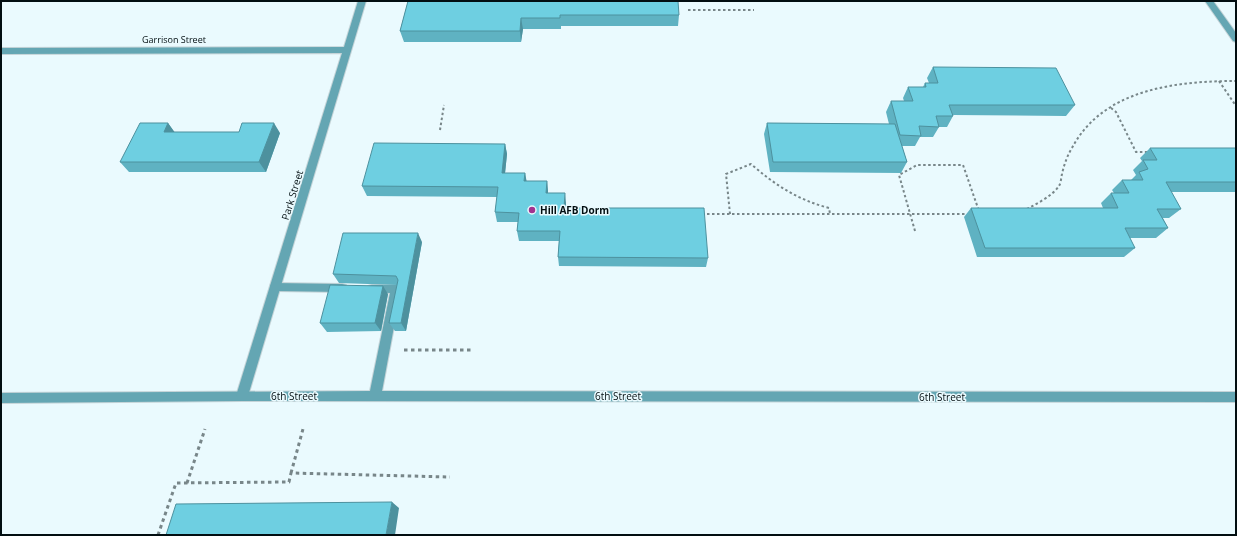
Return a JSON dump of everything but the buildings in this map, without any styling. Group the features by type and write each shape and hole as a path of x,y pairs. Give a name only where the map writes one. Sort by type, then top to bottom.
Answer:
{"street":[{"name":"Park Street","path":"242,396 362,1"},
{"path":"1209,1 1236,39"},
{"name":"Garrison Street","path":"1,51 347,50"},
{"path":"275,287 396,289 375,396"},
{"name":"6th Street","path":"1,398 242,396 1236,397"}],"path":[{"path":"688,10 754,10"},
{"path":"1219,81 1236,106"},
{"path":"1024,210 1043,200 1060,185 1060,180 1069,150 1080,134 1111,108 1131,96 1168,85 1236,81"},
{"path":"440,130 444,105"},
{"path":"1111,108 1116,112 1136,152 1152,152"},
{"path":"730,214 726,174 751,164 785,193 803,201 829,208 830,214"},
{"path":"699,214 730,214 830,214 911,214 980,214 963,165 917,165 899,174 911,214 915,231"},
{"path":"404,350 474,350"},
{"path":"188,483 205,428"},
{"path":"158,535 176,483 289,482 304,429"},
{"path":"292,473 450,477"}],"place":[{"name":"Hill AFB Dorm","path":"532,210"}]}
